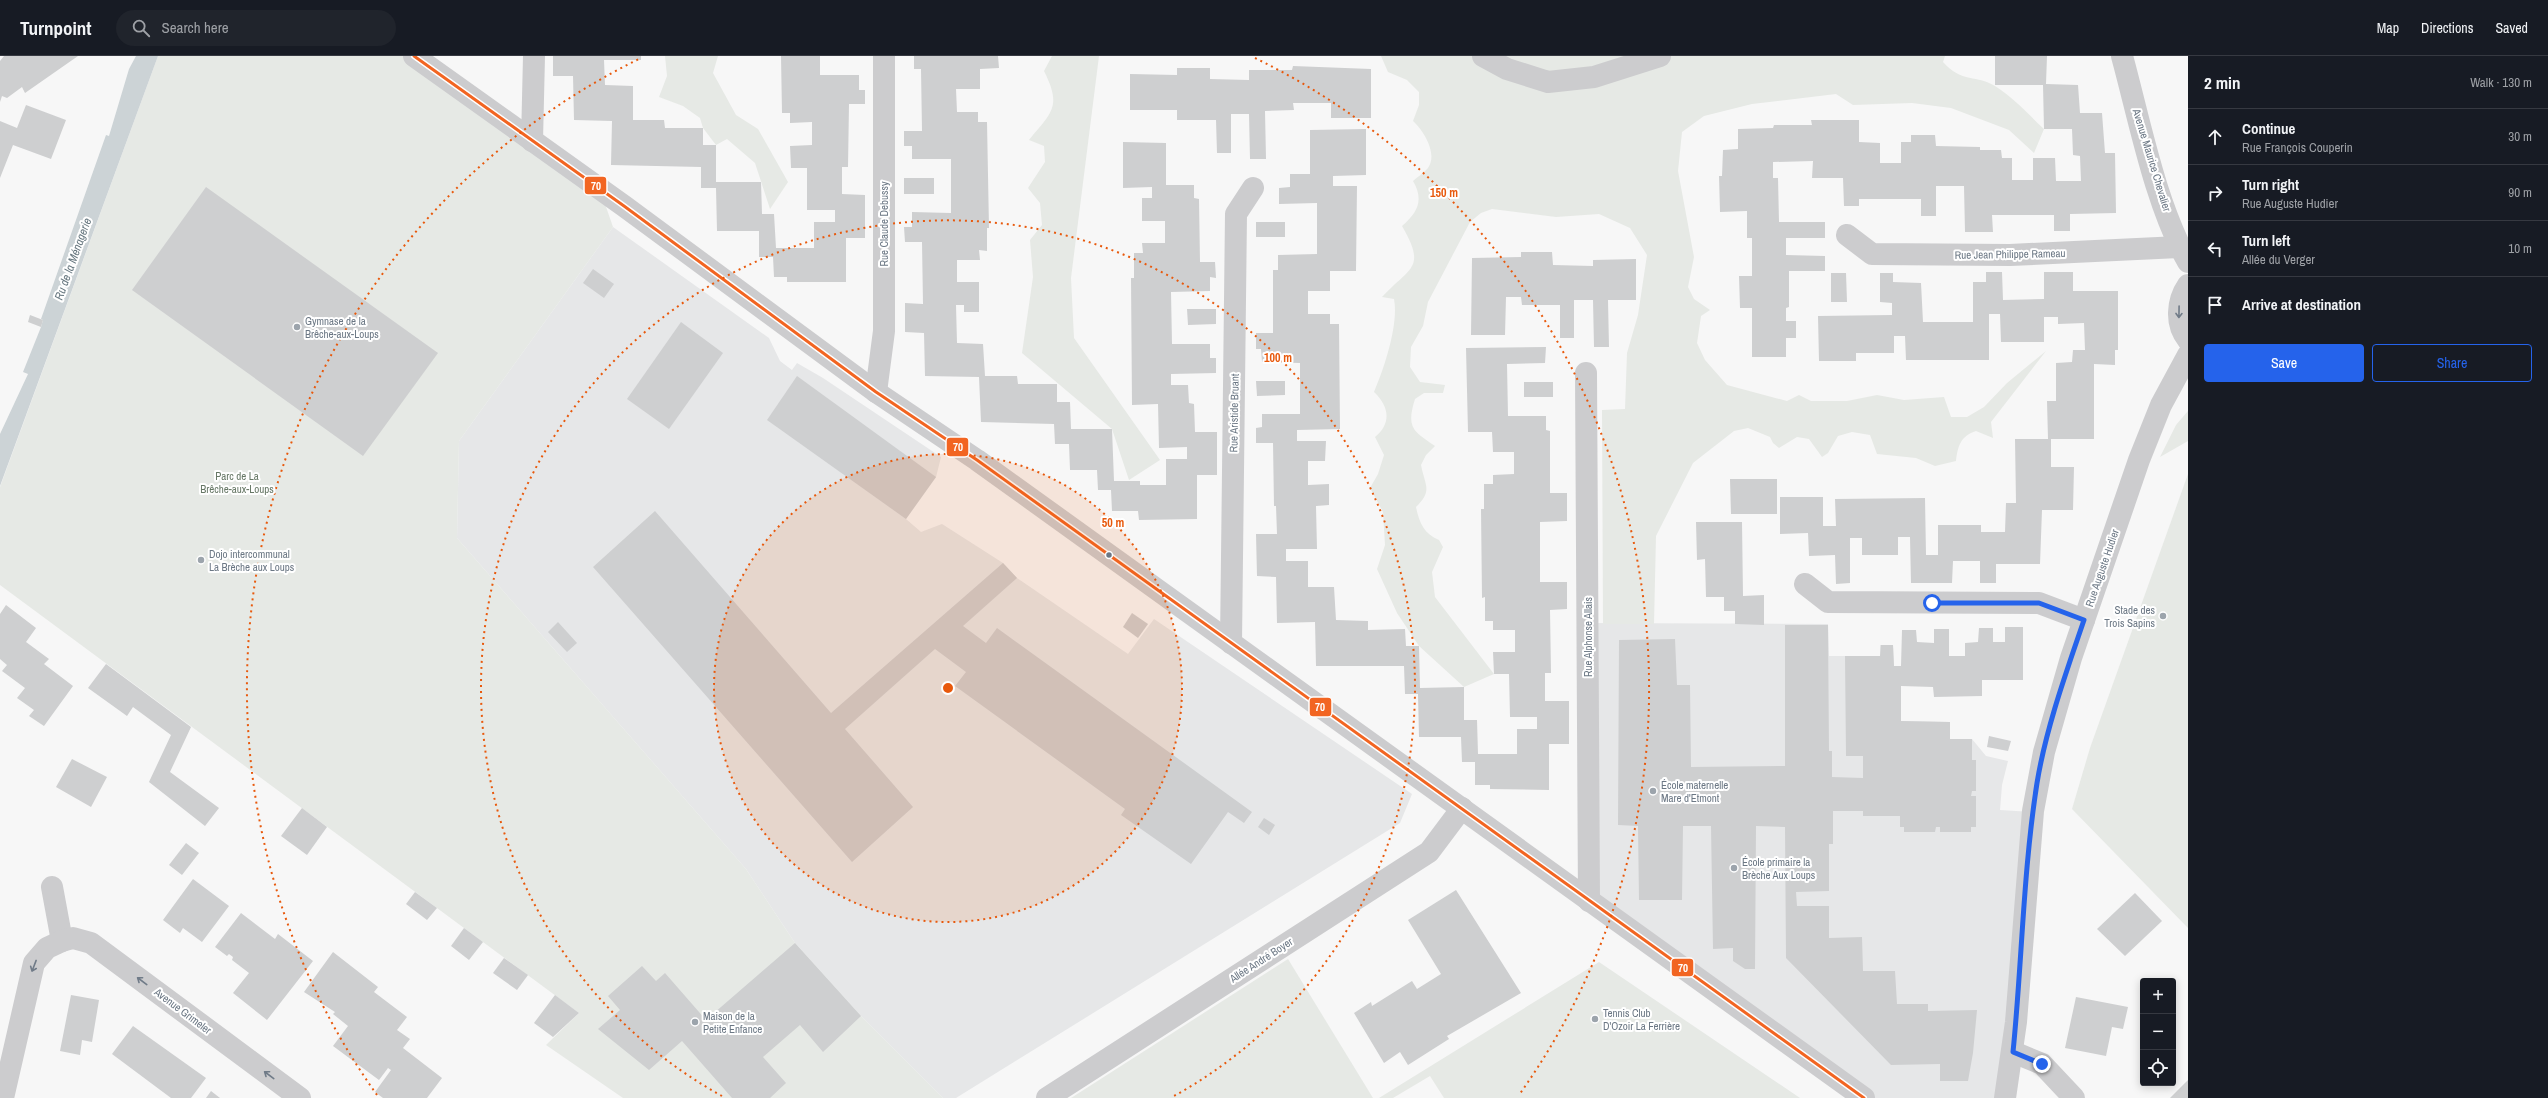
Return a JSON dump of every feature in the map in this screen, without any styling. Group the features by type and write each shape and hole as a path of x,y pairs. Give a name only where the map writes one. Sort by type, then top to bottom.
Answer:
{"street":[{"path":"414,56 624,206 876,392 977,460 1864,1098"},
{"path":"532,141 534,56"},
{"name":"Rue Claude Debussy","path":"876,392 884,331 884,56"},
{"path":"1482,56 1507,69 1548,82 1594,77 1660,56"},
{"name":"Avenue Maurice Chevalier","path":"2122,56 2152,168 2184,255"},
{"name":"Rue Aristide Bruant","path":"1231,643 1236,214 1253,188"},
{"name":"Rue Jean Philippe Rameau","path":"1847,235 1872,254 2010,256 2184,255"},
{"path":"2188,285 2181,298 2179,311 2180,324 2188,340"},
{"name":"Rue Auguste Hudier","path":"2004,1098 2013,1052 2038,782 2051,724 2084,620 2144,446 2161,404 2188,355"},
{"name":"Rue Alphonse Allais","path":"1586,373 1589,901"},
{"path":"1805,584 1828,602 2039,603 2084,620"},
{"name":"Allée André Boyer","path":"1047,1098 1429,852 1462,808"},
{"path":"52,887 62,941"},
{"name":"Avenue Grimeler","path":"4,1098 34,963 47,948 73,938 91,943 300,1098"},
{"path":"2013,1052 2042,1064 2074,1098"}],"shaded area":[{"path":"613,227 769,338 780,361 792,370 797,363 823,378 941,457 936,477 906,519 921,532 942,524 1003,563 1017,578 1128,654 1154,619 1412,794 1400,823 956,1098 943,1098 861,1016 795,943 746,869 457,538 459,441"},
{"path":"1588,623 1828,624 1829,656 1880,656 1880,645 1893,645 1894,666 1901,666 1901,721 1950,722 1950,739 1972,739 1986,756 2008,761 2002,785 2000,810 2032,812 2005,1098 1864,1098 1589,901"}],"green space":[{"name":"Parc de La Brêche-aux-Loups","path":"158,56 414,56 604,201 613,227 459,441 457,538 746,869 795,943 861,1016 943,1098 623,1098 546,1045 579,1013 0,585 0,487"},
{"path":"665,56 718,56 713,73 736,115 758,129 788,182 770,209 755,163 727,139 716,145 703,128 700,118 683,106 659,97 667,76"},
{"path":"1052,56 1099,56 1071,278 1074,338 1160,460 1129,480 1112,429 1022,353 1033,277 1030,240 1042,225 1040,203 1028,188 1045,162 1044,146 1029,140 1044,122 1052,108 1052,93 1044,71"},
{"path":"1381,56 1945,56 1943,62 1950,69 1963,76 1989,83 2002,90 2044,129 2034,153 2009,130 1951,108 1912,103 1853,105 1836,94 1752,104 1704,116 1682,132 1678,171 1694,257 1688,287 1694,299 1710,310 1701,316 1697,343 1705,360 1727,385 1787,401 1799,395 1811,401 1847,401 1877,395 1904,400 1944,397 1951,417 1967,417 1984,407 2007,383 2046,351 1991,422 1993,438 1976,431 1971,433 1961,442 1956,461 1935,466 1916,458 1877,454 1870,435 1852,432 1838,436 1828,453 1822,457 1809,439 1797,437 1779,448 1773,443 1770,437 1748,428 1734,431 1693,463 1656,536 1654,624 1603,624 1602,410 1625,409 1627,353 1638,315 1647,255 1630,228 1599,214 1556,217 1492,209 1481,213 1470,222 1428,302 1423,326 1411,347 1410,367 1420,382 1445,385 1443,393 1424,393 1415,399 1411,416 1413,428 1435,446 1426,455 1421,465 1426,483 1426,492 1425,496 1416,507 1423,527 1426,531 1439,540 1443,547 1432,572 1435,597 1494,674 1464,687 1419,646 1397,613 1377,569 1385,545 1383,512 1370,488 1378,474 1384,455 1375,437 1384,426 1386,414 1383,403 1374,392 1390,346 1393,333 1395,309 1394,299 1382,297 1407,273 1412,266 1414,259 1413,251 1402,226 1412,216 1418,205 1418,194 1413,181 1425,172 1431,162 1431,150 1428,143 1413,121 1419,105 1419,92 1407,80 1388,72"},
{"path":"2188,411 2188,441 2160,457 2176,425"},
{"name":"Stade des Trois Sapins","path":"2188,474 2188,928 2072,809 2090,748"},
{"path":"1288,959 1373,1098 1071,1098"},
{"name":"Tennis Club D'Ozoir La Ferrière","path":"1599,962 1800,1098 1444,1098 1430,1076 1393,1098 1379,1098"}],"water":[{"name":"Ru de la Ménagerie","path":"136,56 158,56 0,486 0,434 28,374 23,372 41,327 43,320 41,319 106,135 109,136 129,69"}],"building":[{"path":"4,56 78,56 25,93 22,87 7,98 2,96 0,102 0,61"},
{"path":"553,56 641,56 641,60 604,60 605,85 633,86 633,120 664,120 665,128 703,128 703,145 716,145 716,182 761,182 762,214 774,214 776,248 814,248 814,222 835,222 835,210 807,210 807,168 791,168 790,146 812,145 812,122 790,123 790,113 782,113 781,56 820,56 820,75 859,75 859,90 865,90 865,104 849,104 848,167 842,167 842,194 865,195 865,238 846,238 846,282 787,282 787,277 774,277 773,257 759,257 759,231 717,231 716,188 701,188 701,167 611,165 612,121 574,120 573,76 553,76"},
{"path":"914,56 998,56 999,68 980,69 980,89 956,89 957,112 978,112 978,122 987,122 989,228 987,228 987,251 979,250 980,260 957,260 957,282 979,282 979,312 964,312 964,305 956,305 957,343 983,344 985,376 1017,376 1018,384 1057,384 1057,402 1070,402 1071,429 1112,429 1114,481 1140,481 1140,485 1166,485 1166,459 1187,459 1187,447 1159,448 1158,404 1132,405 1131,278 1134,278 1134,253 1143,253 1142,243 1165,243 1165,221 1142,221 1142,198 1152,198 1152,187 1123,188 1123,142 1166,143 1166,185 1194,185 1194,198 1199,199 1200,262 1215,262 1216,278 1210,277 1210,291 1171,292 1172,344 1210,344 1210,358 1216,358 1216,373 1171,374 1171,385 1188,385 1189,403 1194,404 1195,432 1217,432 1217,475 1197,475 1197,519 1139,520 1138,511 1112,511 1111,490 1098,490 1097,470 1070,470 1069,444 1055,444 1054,424 981,422 979,377 925,376 924,333 905,332 905,303 923,304 922,242 905,242 904,227 912,227 912,212 951,213 951,159 912,159 912,146 904,146 904,131 922,131 921,69 914,69"},
{"path":"1995,56 2047,56 2046,84 2078,85 2080,113 2102,113 2105,153 2115,153 2116,213 2070,214 2070,231 2054,231 2054,215 1992,215 1993,232 1965,232 1964,186 1936,186 1936,216 1921,216 1921,199 1859,199 1859,206 1844,206 1843,178 1812,178 1813,161 1773,162 1773,178 1778,178 1779,222 1825,222 1825,238 1786,238 1786,255 1825,256 1825,271 1789,271 1789,307 1786,308 1786,321 1796,321 1796,338 1786,338 1786,357 1752,357 1752,308 1740,308 1739,276 1752,276 1752,238 1747,238 1747,211 1720,212 1719,176 1722,176 1723,150 1738,149 1738,129 1773,128 1774,125 1812,125 1811,120 1859,120 1859,142 1880,143 1880,163 1901,163 1901,142 1911,142 1911,135 1935,135 1936,146 1980,147 1980,150 2001,150 2002,158 2012,158 2012,180 2033,180 2033,158 2055,158 2056,181 2081,181 2080,156 2073,155 2072,129 2044,129 2043,85 1995,85"},
{"path":"1293,66 1371,69 1371,118 1331,118 1331,103 1293,103 1294,110 1265,111 1266,159 1250,159 1249,114 1231,114 1231,153 1217,153 1216,120 1177,120 1177,110 1130,110 1130,74 1177,75 1177,68 1210,68 1210,79 1249,80 1249,70 1292,70"},
{"path":"26,105 66,120 51,159 13,145 0,178 0,121 17,128"},
{"path":"1366,129 1366,175 1333,176 1333,186 1357,186 1356,271 1330,271 1330,291 1308,291 1308,314 1330,314 1330,324 1339,324 1340,429 1297,430 1297,441 1326,441 1325,461 1308,461 1308,485 1329,484 1329,505 1316,506 1317,549 1286,549 1286,561 1308,561 1308,587 1334,587 1336,620 1368,621 1368,630 1405,629 1406,646 1419,646 1420,688 1464,687 1464,720 1477,720 1478,754 1517,754 1517,729 1537,729 1537,717 1510,717 1509,674 1494,674 1493,652 1515,652 1515,630 1493,630 1493,621 1485,621 1485,597 1482,598 1481,509 1484,509 1484,484 1493,484 1493,475 1514,474 1514,452 1493,452 1492,432 1468,432 1466,348 1546,347 1545,363 1507,364 1508,416 1546,416 1546,430 1550,431 1550,493 1567,493 1567,521 1540,522 1540,582 1567,582 1567,609 1550,610 1551,673 1545,673 1545,701 1569,701 1569,744 1549,744 1549,790 1490,789 1490,785 1475,785 1475,762 1462,762 1461,737 1419,737 1418,694 1405,694 1404,666 1316,666 1315,622 1277,623 1276,577 1257,576 1256,534 1277,534 1276,506 1274,506 1273,443 1256,443 1256,428 1262,427 1262,414 1300,414 1300,363 1262,362 1261,349 1256,349 1256,333 1273,333 1273,270 1278,270 1278,255 1317,254 1317,203 1279,204 1279,188 1290,187 1290,174 1310,174 1310,130"},
{"path":"904,178 934,178 934,194 904,194"},
{"name":"Gymnase de la Brêche-aux-Loups","path":"206,187 438,353 363,456 132,290"},
{"path":"1256,222 1285,222 1285,237 1256,237"},
{"path":"1521,252 1552,252 1553,265 1593,266 1593,260 1636,259 1636,300 1608,300 1609,347 1594,347 1593,300 1574,300 1574,338 1560,338 1560,305 1522,305 1521,297 1506,297 1505,335 1471,335 1472,258 1521,257"},
{"path":"593,269 614,284 604,298 583,283"},
{"path":"1986,272 2002,272 2003,300 2044,299 2044,272 2073,272 2073,291 2118,291 2118,350 2115,350 2115,365 2094,364 2094,439 2051,439 2051,467 2074,467 2073,510 2042,510 2040,564 1996,564 1996,583 1980,583 1980,561 1953,561 1952,583 1911,583 1910,537 1898,537 1898,555 1862,555 1862,538 1850,538 1850,583 1836,584 1835,555 1809,556 1808,533 1780,534 1780,497 1823,497 1823,526 1836,526 1835,499 1925,498 1926,555 1938,555 1938,525 1981,525 1981,532 2005,532 2006,503 2016,503 2015,439 2048,439 2047,401 2056,401 2056,363 2072,362 2073,350 2085,350 2084,323 2058,324 2058,317 2044,317 2044,342 2001,342 2000,314 1989,314 1989,360 1906,360 1905,336 1894,336 1894,353 1856,353 1856,361 1819,361 1818,316 1892,315 1892,303 1880,302 1880,273 1893,273 1893,282 1921,283 1923,322 1973,322 1973,282 1986,282"},
{"path":"1831,273 1846,273 1847,302 1831,302"},
{"path":"1187,309 1216,309 1216,324 1188,325"},
{"path":"30,315 43,320 41,327 28,322"},
{"path":"681,322 723,353 669,429 627,399"},
{"path":"797,376 936,477 906,519 767,420"},
{"path":"1256,381 1285,381 1285,395 1257,396"},
{"path":"1524,382 1553,382 1553,397 1524,397"},
{"path":"1730,479 1777,479 1777,514 1731,514"},
{"path":"655,511 831,713 1003,563 1017,578 963,626 986,643 997,628 1252,812 1244,823 1228,812 1191,864 1121,815 1125,809 955,686 966,672 935,649 845,729 913,807 852,862 593,567"},
{"path":"1696,522 1742,522 1743,596 1764,595 1764,625 1735,624 1735,611 1724,611 1724,597 1706,597 1705,559 1697,560"},
{"path":"6,605 36,628 26,642 49,659 44,664 73,686 44,726 29,716 34,710 17,698 25,688 2,671 7,665 0,659 0,614"},
{"path":"1132,613 1148,624 1138,638 1123,627"},
{"path":"558,622 577,643 567,652 548,632"},
{"name":"École primaire la Brèche Aux Loups","path":"1785,625 1828,625 1829,751 1832,751 1832,777 1863,778 1863,756 1846,756 1845,656 1880,656 1881,645 1893,645 1894,666 1901,666 1902,630 1916,630 1917,642 1934,643 1934,629 1949,629 1949,656 1965,656 1965,643 1978,642 1979,628 1993,628 1993,642 2005,642 2005,627 2023,627 2023,680 1982,680 1982,696 1934,697 1933,687 1901,686 1901,721 1950,722 1950,739 1972,739 1972,760 1976,760 1976,791 1972,791 1971,796 1976,796 1976,827 1971,827 1971,832 1940,832 1940,827 1936,827 1935,832 1904,832 1904,827 1900,827 1900,816 1863,816 1863,811 1833,811 1833,844 1829,844 1829,891 1796,892 1797,906 1829,906 1829,938 1862,937 1863,971 1895,971 1897,1004 1928,1004 1928,1011 1977,1010 1973,1053 1968,1081 1940,1081 1940,1064 1891,1065 1786,958 1785,827 1756,826 1755,969 1745,969 1733,961 1733,948 1713,949 1711,826 1683,826 1682,900 1639,900 1638,826 1618,825 1619,640 1675,639 1677,685 1690,685 1691,767 1785,766"},
{"path":"106,664 191,727 170,772 219,808 205,826 149,782 171,735 133,707 127,716 88,688"},
{"path":"1989,736 2011,741 2008,751 1987,747"},
{"path":"72,759 107,777 91,807 56,787"},
{"path":"302,808 327,827 307,855 281,836"},
{"path":"1264,818 1275,825 1269,835 1258,827"},
{"path":"186,843 199,853 182,875 169,865"},
{"path":"193,879 229,906 202,942 183,928 180,933 163,920"},
{"path":"1456,890 1521,993 1447,1036 1449,1039 1408,1065 1400,1052 1384,1063 1354,1013 1371,1002 1372,1006 1412,981 1417,989 1441,974 1408,920"},
{"path":"415,892 437,908 427,920 406,904"},
{"path":"2135,893 2162,921 2125,956 2097,929"},
{"path":"241,913 275,939 278,934 313,961 267,1020 233,993 249,973 232,960 233,957 229,954 227,956 215,947"},
{"path":"464,928 483,942 469,960 451,946"},
{"name":"Maison de la Petite Enfance","path":"795,943 861,1016 823,1052 800,1025 763,1057 786,1083 770,1098 732,1098 682,1041 649,1070 598,1029 620,1010 608,996 642,966 656,981 665,973 706,1020"},
{"path":"333,952 378,987 374,992 407,1017 397,1030 410,1039 403,1048 442,1078 427,1098 383,1098 375,1092 391,1070 388,1068 379,1080 333,1046 348,1026 333,1014 335,1012 304,992"},
{"path":"504,958 528,975 517,990 493,973"},
{"path":"71,995 99,1000 92,1042 82,1040 80,1055 60,1051"},
{"path":"555,995 579,1013 553,1037 534,1023"},
{"path":"2076,997 2128,1007 2123,1029 2112,1027 2106,1056 2065,1048"},
{"path":"133,1026 206,1078 191,1098 171,1098 112,1054"},
{"path":"2188,1080 2188,1098 2170,1098"},
{"path":"211,1091 220,1098 206,1098"}],"transit line":[{"name":"70","path":"414,56 624,206 876,392 977,460 1864,1098"}],"place":[{"name":"Gymnase de la Brêche-aux-Loups","path":"297,327"},
{"name":"Dojo intercommunal La Brèche aux Loups","path":"201,560"},
{"name":"Stade des Trois Sapins","path":"2163,616"},
{"name":"École maternelle Mare d'Etmont","path":"1653,791"},
{"name":"École primaire la Brèche Aux Loups","path":"1734,868"},
{"name":"Tennis Club D'Ozoir La Ferrière","path":"1595,1019"},
{"name":"Maison de la Petite Enfance","path":"695,1022"}],"route":[{"path":"1932,603 2039,603 2084,620 2070,658 2051,724 2033,811 2013,1052 2042,1064"}]}
